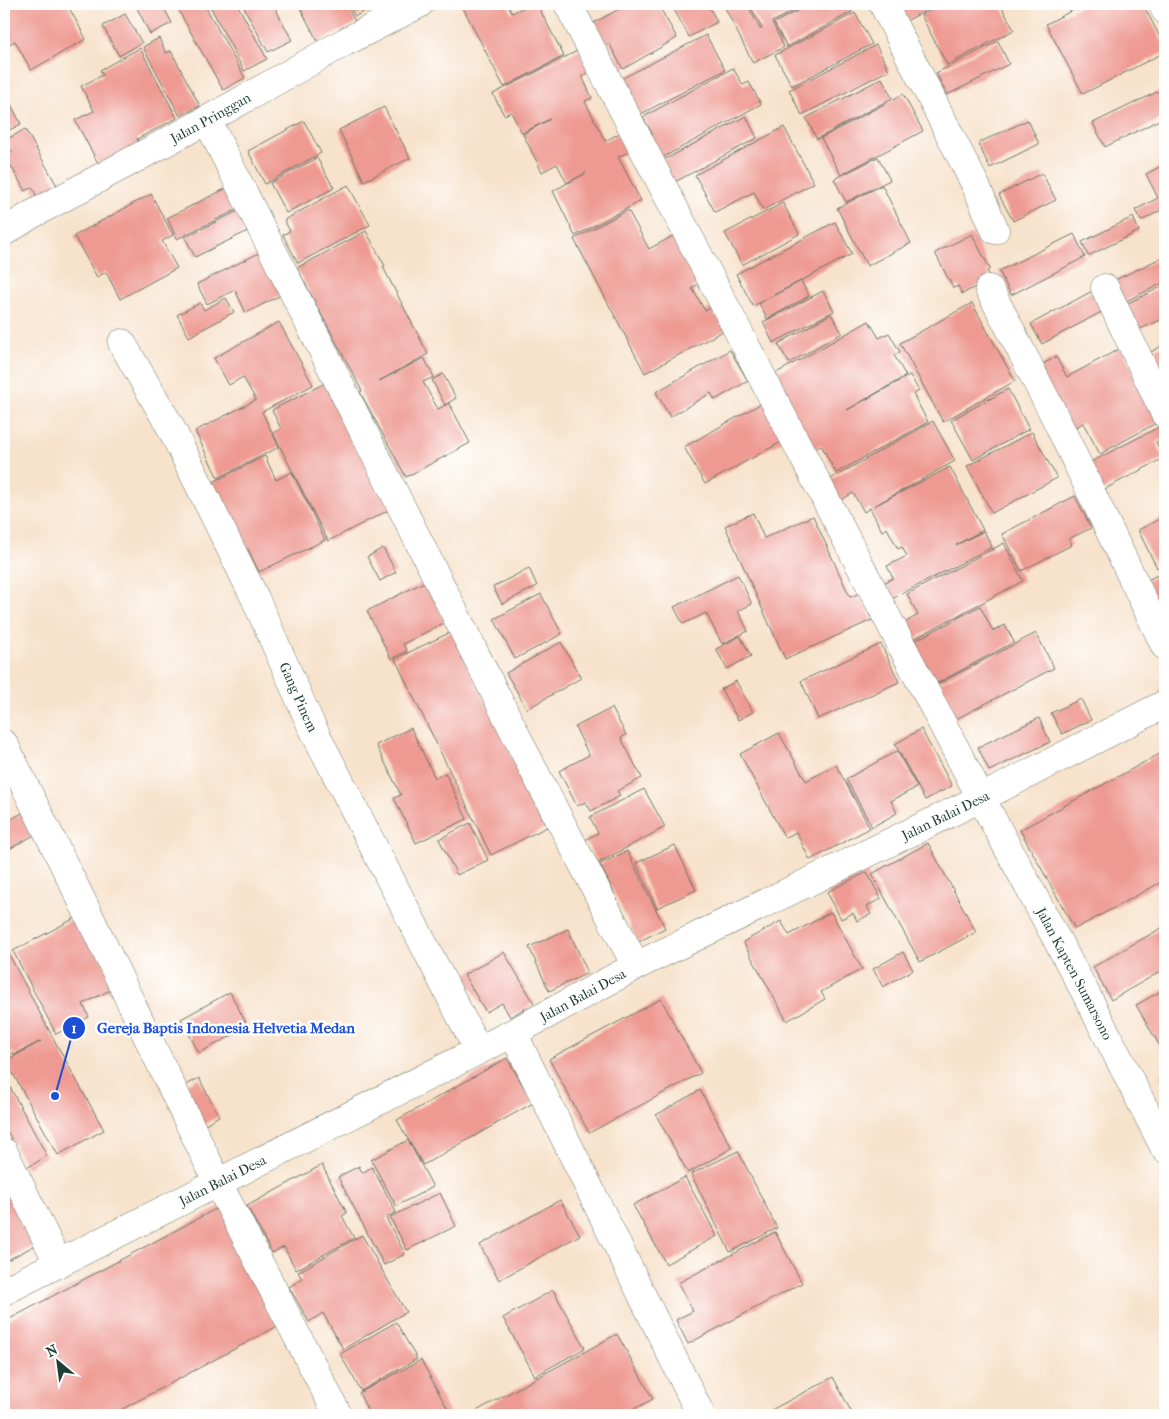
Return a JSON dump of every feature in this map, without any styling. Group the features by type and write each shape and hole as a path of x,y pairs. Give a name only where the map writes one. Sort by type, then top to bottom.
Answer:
{"street":[{"name":"Jalan Pringgan","path":"4,232 345,42 419,4"},
{"name":"Jalan Kapten Sumarsono","path":"568,4 981,798 1085,992 1165,1149"},
{"path":"883,4 976,186 995,230"},
{"path":"1162,4 1165,10"},
{"path":"207,120 532,767 636,966"},
{"path":"1105,288 1165,414"},
{"path":"988,289 1008,324 1032,376 1052,410 1165,646"},
{"name":"Gang Pinem","path":"122,343 170,426 255,598 311,725 478,1050"},
{"name":"Jalan Balai Desa","path":"4,1291 513,1033 636,966 981,798 1165,704"},
{"path":"4,744 218,1183 338,1415"},
{"path":"513,1033 700,1415"},
{"path":"4,1152 58,1263"}],"building":[{"path":"4,4 67,4 86,39 31,70 15,41 4,47"},
{"path":"135,4 149,4 151,9 162,4 172,23 150,34"},
{"path":"175,4 204,4 245,78 223,90"},
{"path":"209,4 237,4 267,59 244,71"},
{"path":"242,4 273,4 292,40 268,52"},
{"path":"298,4 346,4 356,23 318,42"},
{"path":"348,4 380,4 355,16"},
{"path":"466,4 507,4 512,13 530,4 537,4 564,56 504,87 462,6"},
{"path":"628,4 658,4 677,38 623,69 609,43 602,47 590,25"},
{"path":"671,4 708,4 717,22 689,37"},
{"path":"723,4 747,4 760,29 762,28 749,4 807,4 772,22 784,47 753,63"},
{"path":"810,4 847,4 852,12 787,47 774,23"},
{"path":"895,4 939,4 904,22"},
{"path":"943,4 1000,4 1014,30 947,65 921,15"},
{"path":"1085,4 1143,4 1165,47 1165,52 1083,94 1046,24"},
{"path":"855,13 872,44 792,86 775,55"},
{"path":"125,14 142,43 119,56 103,26"},
{"path":"706,35 725,70 633,118 615,82"},
{"path":"159,38 166,53 171,51 200,106 180,116 143,47"},
{"path":"998,41 1009,64 947,95 936,73"},
{"path":"876,45 889,70 802,115 789,90"},
{"path":"140,48 177,118 137,139 142,147 101,169 75,120 94,111 81,86 103,75 100,70"},
{"path":"579,50 590,72 582,76 592,98 585,101 605,141 624,131 633,150 618,157 641,201 575,236 553,191 586,173 567,183 557,164 542,172 523,134 550,119 522,133 511,112 504,115 493,94"},
{"path":"733,68 743,85 749,82 761,104 660,159 648,137 653,135 643,117"},
{"path":"882,78 892,98 817,139 806,118"},
{"path":"1165,88 1165,117 1105,147 1093,123"},
{"path":"4,91 21,124 4,133"},
{"path":"903,94 923,131 841,175 821,138"},
{"path":"384,107 410,158 364,181 339,130"},
{"path":"746,116 757,138 673,183 662,161"},
{"path":"1028,120 1039,144 990,168 978,143"},
{"path":"304,121 321,153 265,184 248,151"},
{"path":"784,127 814,183 763,210 754,192 715,212 695,175"},
{"path":"25,129 60,191 40,202 32,187 25,191 6,157 13,153 6,140"},
{"path":"878,157 890,180 846,202 834,179"},
{"path":"317,158 334,188 286,213 270,183"},
{"path":"1165,164 1165,208 1141,221 1135,210 1158,198 1146,174"},
{"path":"1042,173 1056,200 1013,221 999,195"},
{"path":"348,185 370,225 298,263 283,235 290,231 284,220"},
{"path":"882,185 911,243 867,266 837,208"},
{"path":"231,186 242,207 177,239 167,218"},
{"path":"151,194 173,235 162,241 177,268 120,299 106,272 97,277 74,236"},
{"path":"783,203 799,234 742,265 725,233"},
{"path":"240,210 250,230 195,257 185,237"},
{"path":"628,210 649,249 673,236 704,281 692,288 705,311 712,307 725,330 645,373 574,239"},
{"path":"1133,217 1139,231 1088,256 1082,242"},
{"path":"835,222 852,254 753,306 736,274"},
{"path":"366,231 428,354 379,381 424,358 434,377 423,382 438,409 449,403 470,443 406,477 297,268"},
{"path":"972,234 990,269 987,271 991,279 962,294 958,286 953,288 935,253"},
{"path":"1074,234 1085,257 1011,295 999,271"},
{"path":"263,251 285,293 246,313 235,290 207,304 197,284"},
{"path":"1165,256 1165,282 1122,303 1111,282"},
{"path":"801,281 809,296 767,319 759,303"},
{"path":"1165,285 1165,318 1138,330 1126,304"},
{"path":"1096,289 1107,309 1042,344 1031,324"},
{"path":"823,291 834,311 773,343 763,322"},
{"path":"226,298 234,312 189,337 177,315 200,303 204,310"},
{"path":"972,303 1015,381 943,422 900,343"},
{"path":"831,314 842,333 789,363 778,344"},
{"path":"869,321 879,338 889,333 900,352 894,355 906,376 847,410 910,375 919,391 913,394 928,422 836,473 821,445 809,452 771,376"},
{"path":"279,322 313,385 262,412 279,447 218,478 195,431 256,400 243,377 229,385 214,358"},
{"path":"1165,344 1165,381 1156,385 1142,357"},
{"path":"1121,348 1160,421 1100,454 1083,423 1070,430 1037,367 1056,357 1067,377"},
{"path":"730,350 748,381 715,400 711,393 670,417 656,392"},
{"path":"443,374 456,398 445,405 432,380"},
{"path":"331,380 395,507 328,541 273,433 281,429 272,410"},
{"path":"1008,389 1029,429 973,460 951,420"},
{"path":"771,398 792,436 705,484 684,447"},
{"path":"933,421 955,461 874,506 950,467 983,530 956,545 984,531 992,547 886,602 878,586 893,578 887,566 907,556 902,547 898,549 887,528 882,531 870,508 864,512 853,493 838,502 827,481"},
{"path":"1163,425 1165,438 1156,442 1164,458 1101,491 1087,464"},
{"path":"1032,432 1057,478 992,513 967,466"},
{"path":"265,456 276,480 292,472 325,540 259,572 248,549 240,553 207,485"},
{"path":"1075,496 1091,528 1069,539 1072,545 1021,571 1002,534"},
{"path":"753,513 764,538 813,516 850,597 860,593 872,620 785,659 725,526"},
{"path":"1165,516 1165,564 1157,568 1138,530"},
{"path":"1004,543 1023,581 908,642 899,626 918,615 907,594"},
{"path":"383,548 396,572 380,581 367,557"},
{"path":"529,568 537,586 502,604 493,587"},
{"path":"1165,571 1165,628 1142,583"},
{"path":"738,575 752,604 738,611 748,631 722,644 706,613 683,624 674,607"},
{"path":"430,579 444,623 403,644 407,651 391,659 367,611"},
{"path":"541,594 562,634 515,659 494,619"},
{"path":"980,606 993,631 1005,625 1014,642 930,687 907,645"},
{"path":"451,632 547,827 491,855 395,659"},
{"path":"1036,633 1054,668 954,720 936,685"},
{"path":"740,636 751,656 727,669 716,649"},
{"path":"561,642 581,678 527,709 506,673"},
{"path":"881,644 899,682 818,719 801,681"},
{"path":"736,681 753,712 738,720 721,689"},
{"path":"1081,699 1091,720 1062,734 1051,713"},
{"path":"612,708 626,735 621,738 642,778 617,791 620,796 591,811 586,802 577,806 559,771 589,755 575,727"},
{"path":"1039,718 1050,742 989,771 978,747"},
{"path":"411,728 435,778 445,773 467,819 416,843 394,798 401,795 376,745"},
{"path":"921,729 952,786 925,800 895,744"},
{"path":"779,733 806,781 836,765 870,828 810,860 796,832 785,838 740,754"},
{"path":"897,751 917,787 891,801 897,813 872,827 846,779"},
{"path":"1165,751 1165,880 1075,929 1020,830"},
{"path":"4,771 11,784 4,788"},
{"path":"644,789 665,827 598,863 585,840 598,833 590,817"},
{"path":"24,812 36,834 4,852 4,823"},
{"path":"470,823 488,860 457,875 439,839"},
{"path":"928,843 976,932 920,962 872,874"},
{"path":"675,845 696,890 657,908 636,863"},
{"path":"627,851 665,928 638,942 600,864"},
{"path":"867,872 881,899 867,906 871,914 857,921 853,913 841,919 827,892"},
{"path":"831,912 862,969 821,992 825,999 787,1021 743,942 781,921 789,935"},
{"path":"79,916 116,987 83,1004 89,1017 56,1034 13,951"},
{"path":"1165,926 1165,969 1111,1000 1093,967"},
{"path":"568,929 588,973 549,991 529,947"},
{"path":"4,945 104,1130 58,1155 6,1061 41,1041 14,1055 13,1052 4,1057"},
{"path":"504,952 534,1003 510,1017 502,1003 486,1012 464,975"},
{"path":"903,952 913,970 883,987 873,969"},
{"path":"1165,989 1165,1055 1136,1005"},
{"path":"230,992 248,1027 199,1053 181,1019"},
{"path":"661,999 701,1073 589,1133 549,1059"},
{"path":"507,1058 533,1103 423,1165 397,1120"},
{"path":"1165,1072 1165,1085 1160,1075"},
{"path":"4,1076 47,1156 27,1168 4,1125"},
{"path":"199,1078 219,1116 202,1126 181,1088"},
{"path":"700,1090 732,1148 688,1173 656,1115"},
{"path":"408,1140 433,1187 396,1206 371,1160"},
{"path":"738,1151 777,1228 730,1252 691,1174"},
{"path":"322,1165 347,1213 342,1216 354,1238 296,1270 284,1247 272,1253 247,1206"},
{"path":"359,1166 362,1173 372,1167 396,1212 386,1218 405,1254 384,1265 338,1177"},
{"path":"4,1177 43,1241 4,1262"},
{"path":"685,1177 717,1236 666,1264 633,1205"},
{"path":"440,1193 456,1226 407,1250 390,1217"},
{"path":"560,1200 580,1235 499,1280 480,1245"},
{"path":"225,1204 287,1321 111,1415 4,1415 4,1322"},
{"path":"775,1232 802,1283 688,1344 676,1320 693,1311 678,1283"},
{"path":"362,1235 406,1312 343,1349 323,1313 309,1322 289,1287 302,1279 298,1272"},
{"path":"553,1290 585,1348 535,1376 503,1318"},
{"path":"396,1322 417,1359 361,1391 340,1354"},
{"path":"617,1334 653,1399 623,1415 469,1415"},
{"path":"421,1360 451,1415 370,1415 359,1393"},
{"path":"833,1377 853,1415 762,1415"}],"place":[{"name":"Gereja Baptis Indonesia Helvetia Medan","path":"55,1096"}]}
